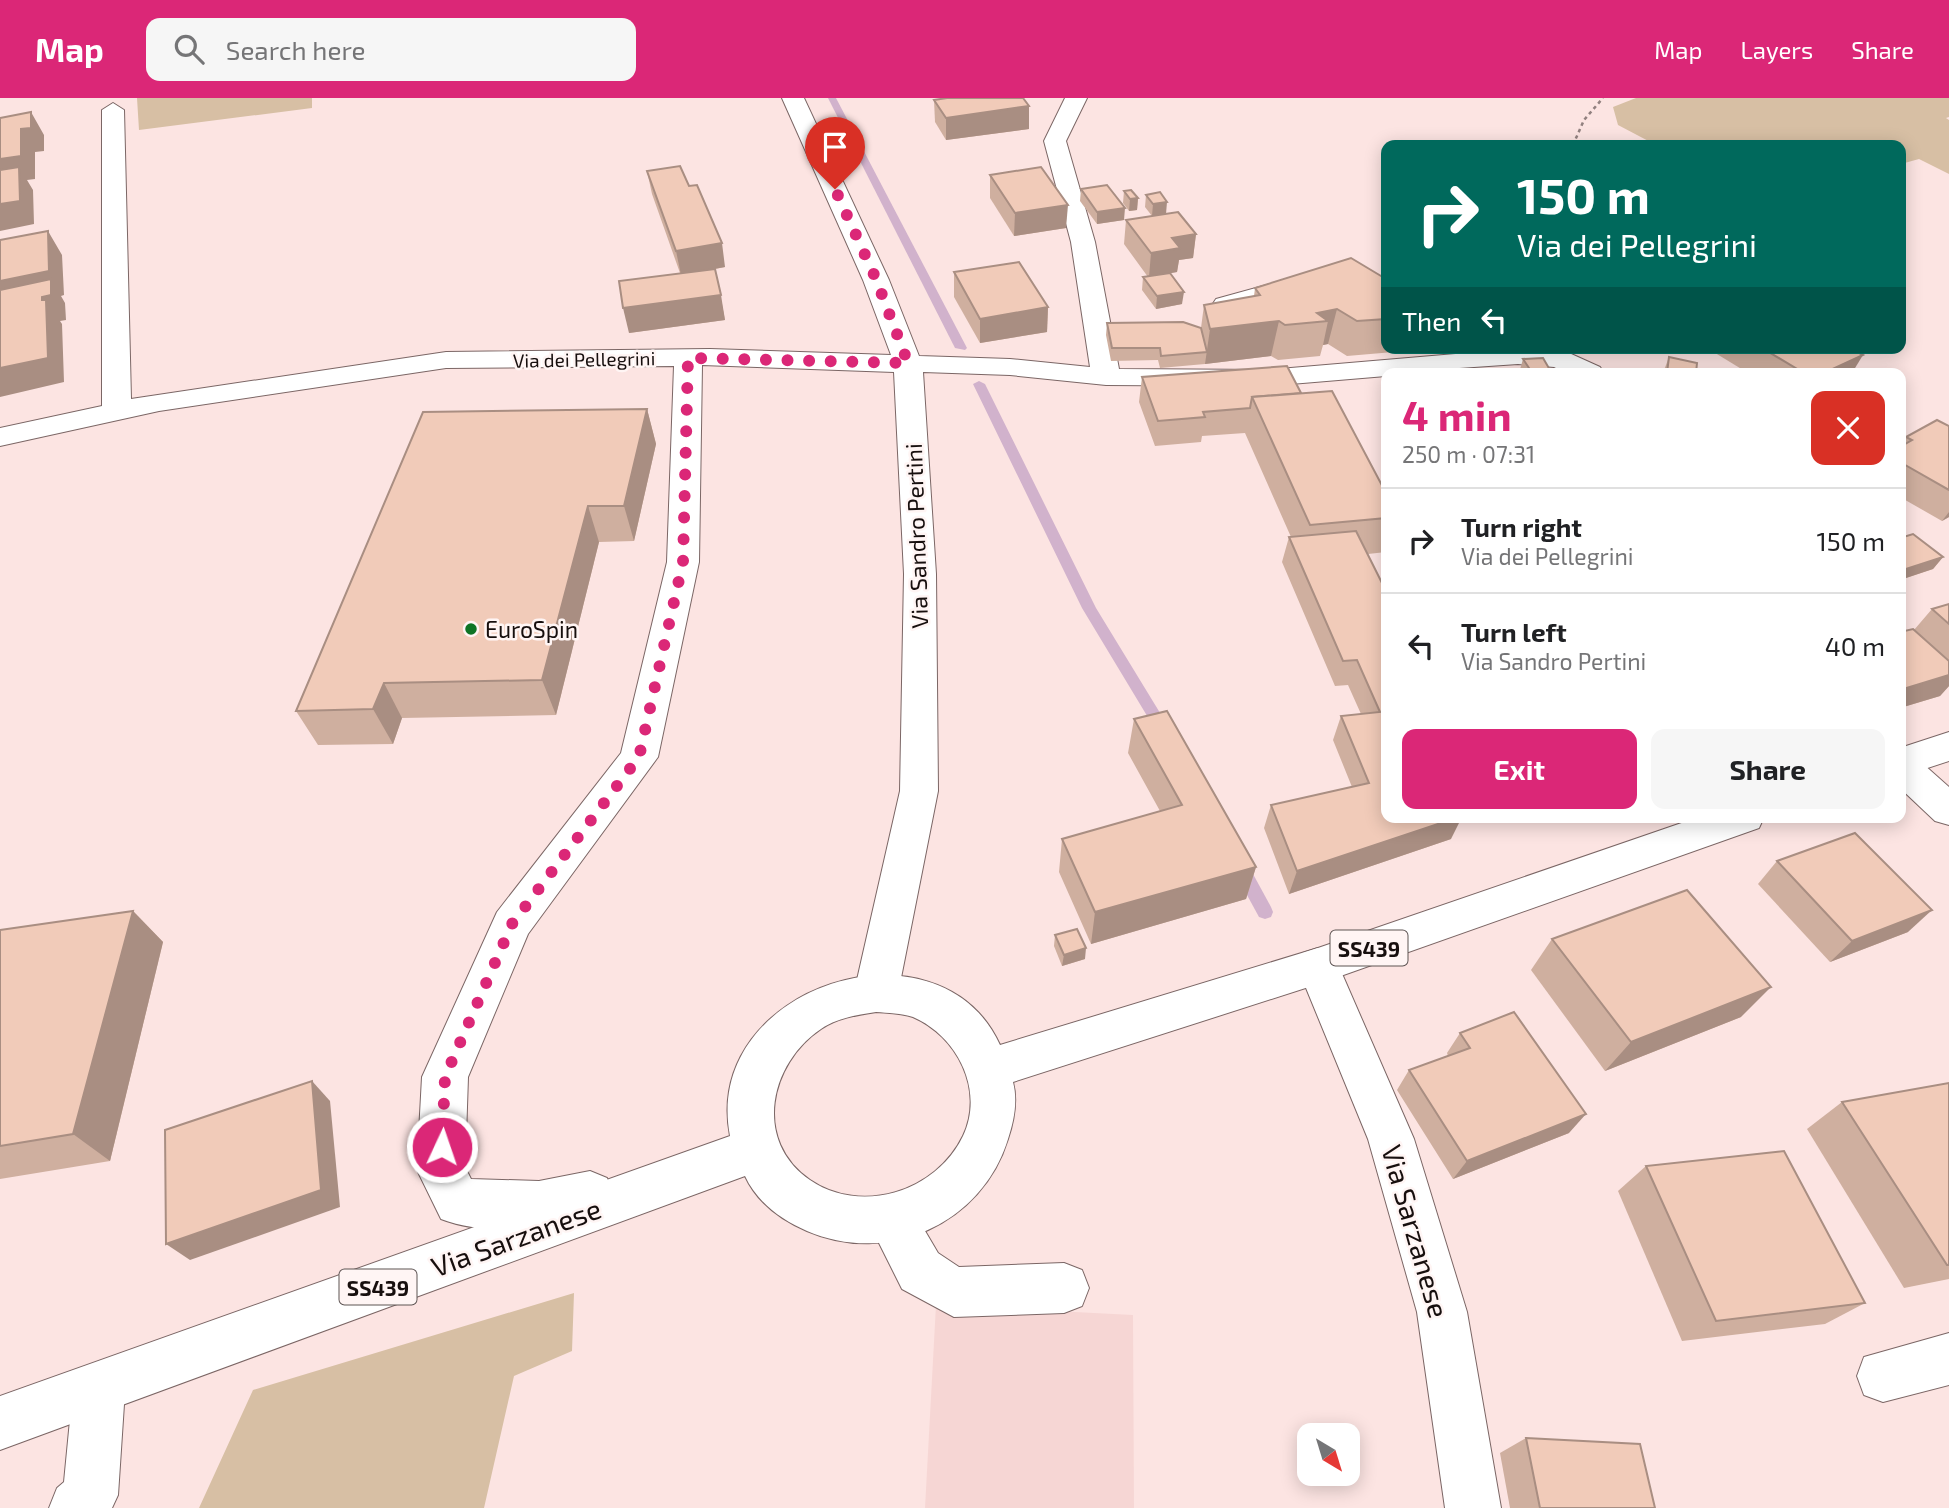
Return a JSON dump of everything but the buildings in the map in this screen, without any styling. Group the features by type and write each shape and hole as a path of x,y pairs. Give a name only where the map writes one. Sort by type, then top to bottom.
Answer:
{"street":[{"name":"Via Sandro Pertini","path":"793,98 876,279 908,363 920,574 919,791 876,993"},
{"path":"1076,98 1055,141 1083,242 1106,377"},
{"path":"113,110 117,412"},
{"path":"1225,305 1292,285 1322,281 1357,282 1381,287"},
{"name":"Via dei Pellegrini","path":"1381,368 1529,354"},
{"name":"Via dei Pellegrini","path":"1539,354 1570,362 1581,368"},
{"name":"Via dei Pellegrini","path":"0,437 117,412 446,360 688,358 908,363 1010,367 1106,377 1267,378 1381,368"},
{"path":"681,1176 539,1205 458,1202 441,1170 445,1077 512,924 639,757 683,562 688,358"},
{"path":"1906,762 1949,746"},
{"path":"1906,770 1949,810"},
{"name":"SS439","path":"989,1069 1318,966 1723,823"},
{"name":"Via Sarzanese","path":"1318,966 1391,1139 1442,1312 1473,1508"},
{"path":"876,993 912,998 946,1013 972,1037 989,1069 994,1105 986,1142 965,1177 932,1205 891,1219 847,1221 807,1209 775,1183 755,1150 749,1112 757,1074 775,1041 803,1016 838,999 876,993"},
{"name":"Via Sarzanese","path":"0,1423 755,1150"},
{"path":"891,1219 920,1271 954,1292 1064,1289"},
{"path":"1883,1376 1949,1359"},
{"path":"77,1508 90,1495 99,1389"}],"path":[{"path":"1575,140 1584,120 1603,98"}],"shaded area":[{"path":"137,98 312,98 312,108 139,130"},
{"path":"1636,98 1949,98 1949,117 1946,118 1949,120 1949,174 1919,159 1906,163 1906,140 1646,140 1618,125 1613,107"},
{"path":"574,1293 572,1351 514,1376 484,1508 199,1508 253,1390"},
{"path":"936,1305 1133,1315 1134,1508 925,1508"}],"waterway":[{"path":"832,98 961,348"},
{"path":"979,384 1089,608 1163,730"},
{"path":"1241,868 1265,912"}],"place":[{"name":"EuroSpin","path":"471,629"}],"route":[{"path":"442,1147 445,1077 512,924 639,757 683,562 688,358 908,363 876,279 835,189"}]}
